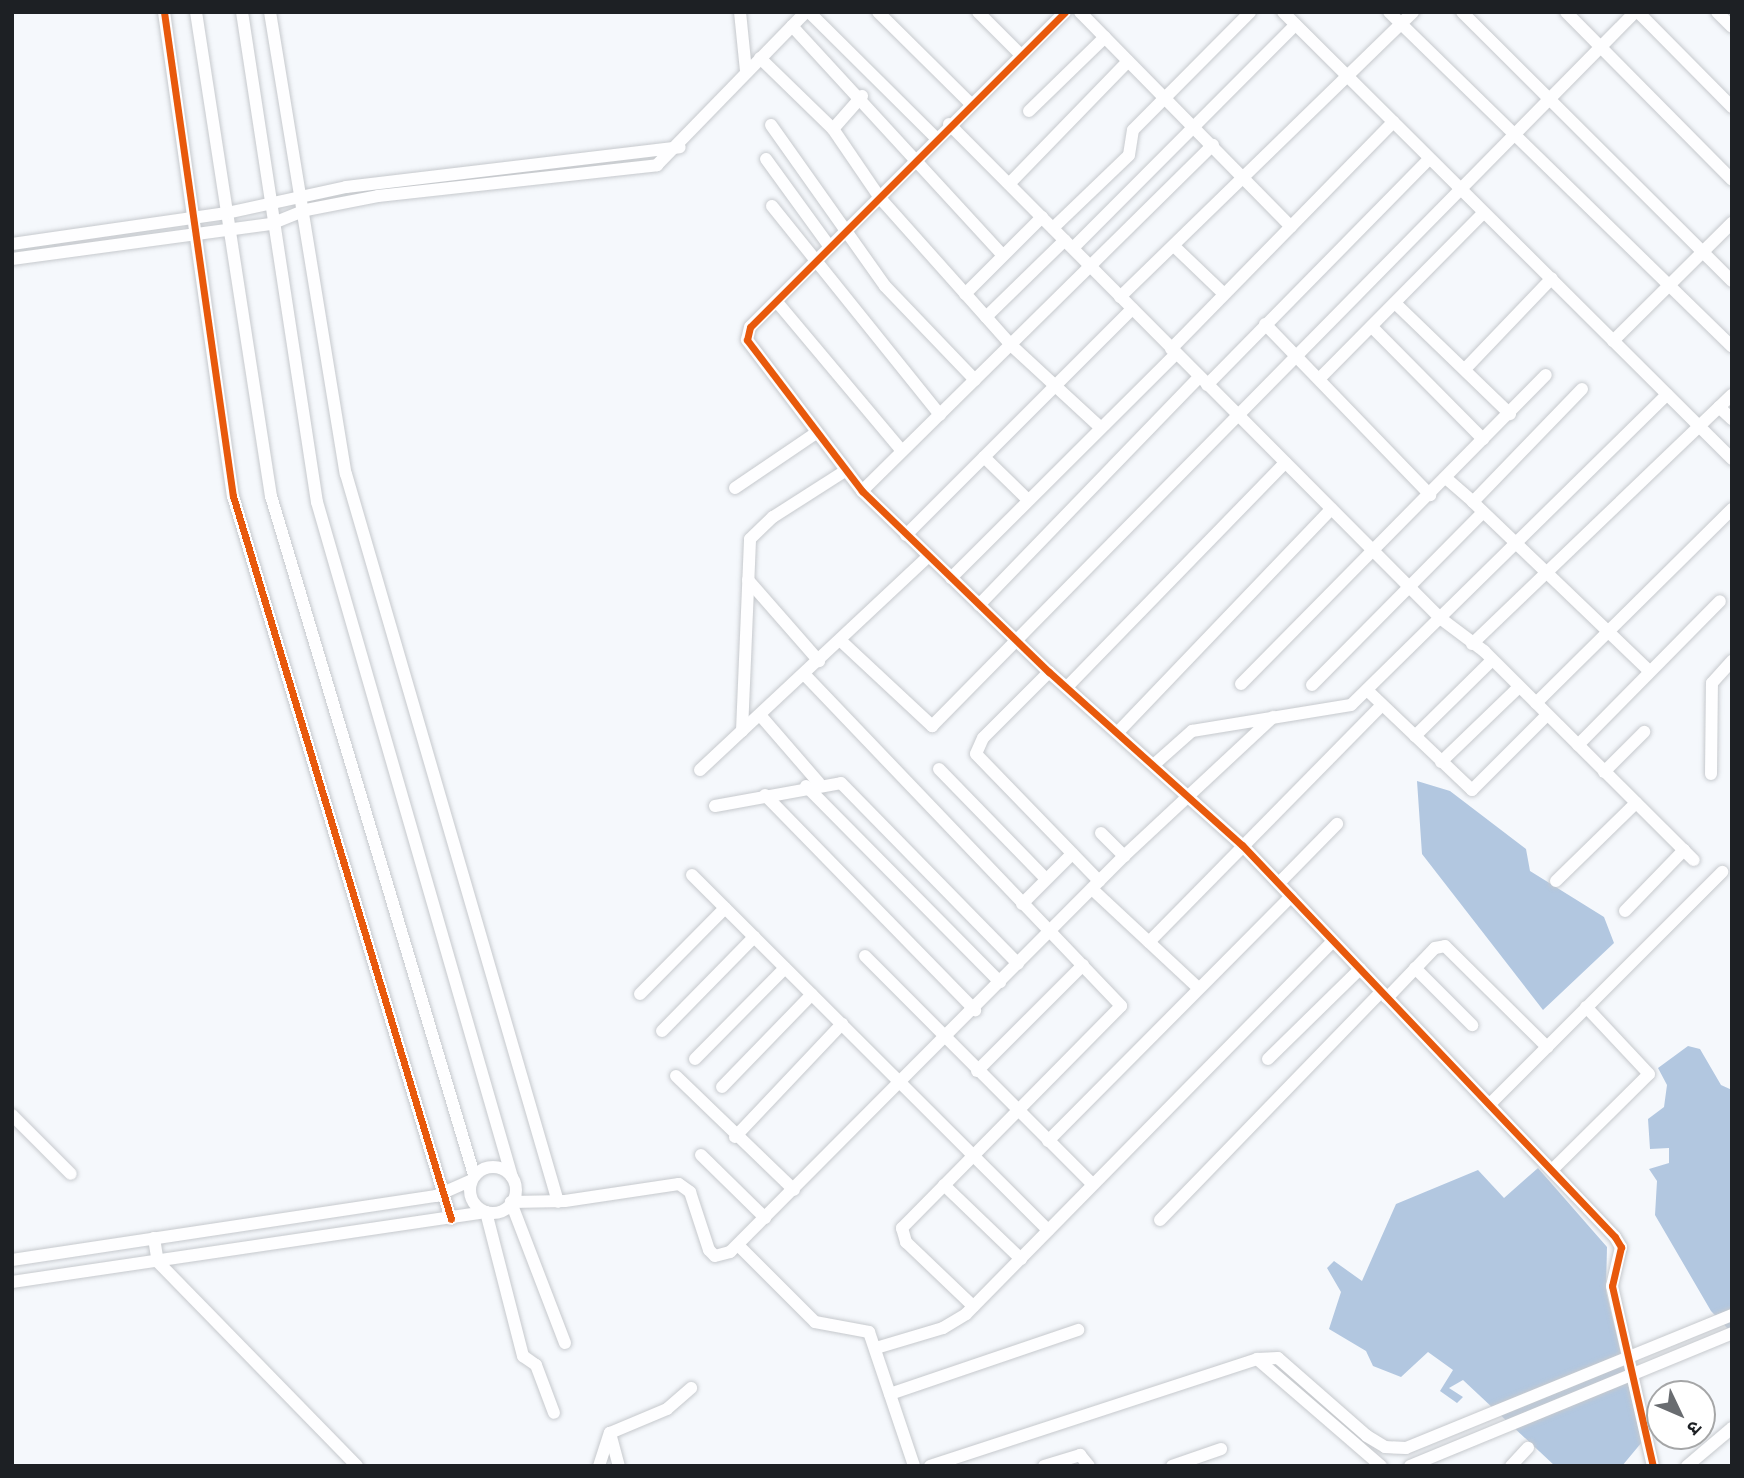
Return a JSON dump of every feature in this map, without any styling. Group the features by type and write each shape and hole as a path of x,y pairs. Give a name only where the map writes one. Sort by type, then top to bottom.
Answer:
{"street":[{"path":"164,12 233,496 451,1219"},
{"path":"196,12 271,496 473,1177 473,1201 486,1212 523,1356 536,1365 554,1413"},
{"path":"242,12 271,224 317,502 512,1177 511,1202 565,1343"},
{"path":"270,12 306,210 346,474 558,1202"},
{"path":"740,12 747,71"},
{"path":"12,260 271,224 306,210 657,165 680,147 747,71 808,12 937,139"},
{"path":"878,12 970,103"},
{"path":"978,12 1020,54"},
{"path":"1065,12 970,103 880,198 750,327 747,340 862,491 1049,672 1157,762 1242,845 1619,1242 1612,1286 1653,1466"},
{"path":"1080,12 1291,227"},
{"path":"1053,228 1129,155 1129,135 1250,12"},
{"path":"1283,12 1732,459"},
{"path":"1390,12 1732,347"},
{"path":"1120,297 1176,248 1246,180 1413,12"},
{"path":"1462,12 1732,281"},
{"path":"1566,12 1732,180"},
{"path":"841,641 928,726 1019,643 1295,356 1637,12 1732,107"},
{"path":"1717,12 1732,27"},
{"path":"792,26 862,96 916,161 1002,254"},
{"path":"986,317 1195,127 1295,26"},
{"path":"1029,111 1105,37"},
{"path":"760,58 833,129 880,198 1011,345 1101,428"},
{"path":"1009,184 1128,61"},
{"path":"833,129 862,96"},
{"path":"951,578 1101,428 1174,352 1224,294 1393,122"},
{"path":"949,124 1440,618 1492,660 1694,860"},
{"path":"771,125 848,229 893,296 975,380"},
{"path":"862,491 1213,145"},
{"path":"12,244 226,213 303,195 680,147"},
{"path":"766,159 830,247"},
{"path":"979,605 1429,159"},
{"path":"772,206 813,264 940,415"},
{"path":"1319,379 1483,213"},
{"path":"965,294 1002,254 1042,217"},
{"path":"1613,341 1732,223"},
{"path":"1176,248 1224,294"},
{"path":"1466,368 1552,278"},
{"path":"777,302 902,451"},
{"path":"1395,303 1466,368 1510,414"},
{"path":"906,535 1132,309"},
{"path":"1265,324 1430,495"},
{"path":"1372,327 1483,439"},
{"path":"1241,684 1447,479 1546,375"},
{"path":"1473,502 1582,389"},
{"path":"1157,762 1186,733 1351,705 1667,394"},
{"path":"1472,644 1732,395"},
{"path":"1719,407 1732,419"},
{"path":"735,488 816,433"},
{"path":"984,457 1028,500"},
{"path":"1067,687 1285,463"},
{"path":"742,731 748,545 757,531 845,471"},
{"path":"1447,479 1547,571 1649,671"},
{"path":"1120,730 1331,509"},
{"path":"1312,685 1483,512"},
{"path":"1536,703 1730,513"},
{"path":"699,770 841,641 929,556"},
{"path":"748,580 819,661"},
{"path":"1577,744 1720,601"},
{"path":"1415,736 1492,660"},
{"path":"1711,774 1712,684 1732,661"},
{"path":"1049,672 983,738 976,754 1072,854 1095,885 1149,942 1198,988"},
{"path":"804,674 1083,965 1120,1010 1020,1113 944,1185 901,1233 973,1307"},
{"path":"1441,762 1519,687"},
{"path":"1367,690 1472,790 1547,715"},
{"path":"1149,942 1382,705"},
{"path":"760,715 812,784 1000,982"},
{"path":"511,1202 558,1202 679,1184 690,1192 711,1254 738,1245 975,1010 1124,856 1273,717"},
{"path":"1604,772 1644,732"},
{"path":"939,769 1046,878"},
{"path":"715,806 836,781 849,790 1018,964"},
{"path":"765,795 975,1010"},
{"path":"1556,881 1636,803"},
{"path":"1279,883 1337,824"},
{"path":"1101,833 1124,856"},
{"path":"1625,911 1684,850"},
{"path":"1022,904 1072,854"},
{"path":"1489,1105 1723,872"},
{"path":"692,875 1048,1230"},
{"path":"1048,1141 1291,895"},
{"path":"640,994 725,908"},
{"path":"662,1031 754,937"},
{"path":"876,1348 943,1328 973,1307 1333,941"},
{"path":"1160,1220 1384,995 1445,946 1547,1047"},
{"path":"865,956 1092,1184"},
{"path":"977,1071 1083,965"},
{"path":"695,1059 785,968"},
{"path":"1415,968 1472,1025"},
{"path":"1268,1059 1360,969"},
{"path":"722,1087 812,994"},
{"path":"1552,1170 1649,1074 1586,1007"},
{"path":"735,1137 842,1024"},
{"path":"676,1076 735,1137 794,1190"},
{"path":"12,1115 71,1174"},
{"path":"701,1155 765,1218"},
{"path":"12,1260 443,1193 499,1166 512,1177"},
{"path":"944,1185 1021,1259"},
{"path":"12,1283 486,1212 503,1213 511,1202"},
{"path":"154,1238 158,1262 357,1466"},
{"path":"738,1245 815,1322 864,1329 876,1348 914,1466"},
{"path":"930,1466 1257,1359 1278,1358 1367,1436 1396,1450 1732,1315"},
{"path":"890,1394 1078,1330"},
{"path":"1410,1466 1732,1333"},
{"path":"1257,1359 1381,1466"},
{"path":"599,1466 610,1433 667,1409 691,1388"},
{"path":"1687,1466 1732,1428"},
{"path":"610,1433 620,1466"},
{"path":"1511,1466 1528,1448"},
{"path":"1172,1466 1221,1449"},
{"path":"1044,1466 1080,1455 1089,1466"}],"water":[{"path":"1417,781 1450,791 1526,849 1530,871 1604,917 1614,943 1543,1010 1422,854"},
{"path":"1688,1046 1700,1049 1721,1085 1732,1090 1732,1333 1711,1311 1655,1215 1657,1181 1649,1169 1669,1163 1669,1148 1650,1149 1648,1119 1664,1107 1667,1085 1658,1068"},
{"path":"1538,1168 1607,1247 1606,1291 1642,1442 1622,1466 1555,1466 1463,1380 1449,1388 1463,1397 1457,1403 1440,1391 1453,1370 1428,1352 1401,1377 1373,1366 1366,1351 1329,1329 1341,1292 1327,1268 1334,1261 1362,1281 1396,1204 1478,1170 1504,1198"}],"cycle path":[{"path":"164,12 233,496 451,1219"},
{"path":"1065,12 750,327 747,340 862,491 1049,672 1242,845 1615,1237 1621,1247 1612,1286 1653,1466"}]}
